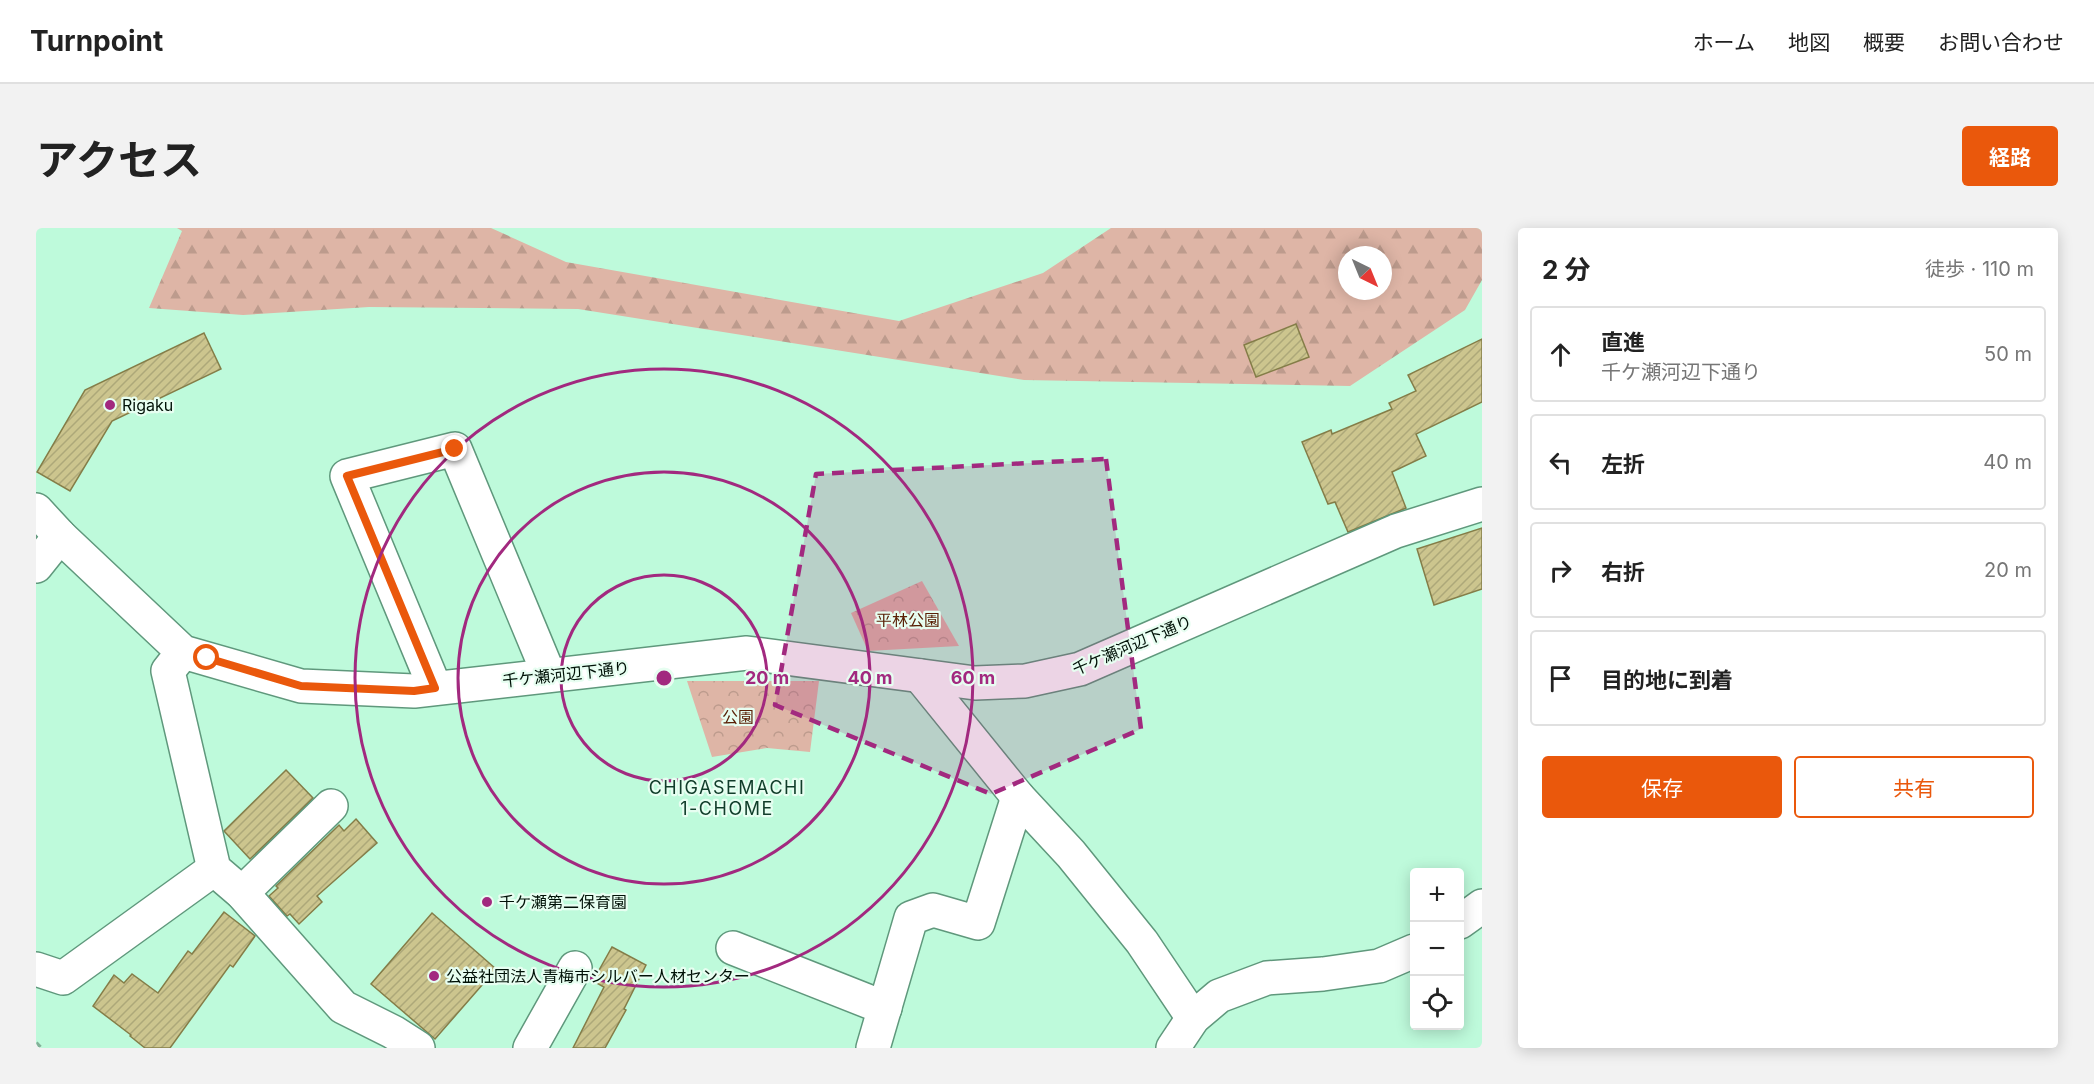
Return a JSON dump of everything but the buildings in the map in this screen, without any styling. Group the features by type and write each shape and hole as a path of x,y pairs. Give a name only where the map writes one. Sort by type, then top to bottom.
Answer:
{"street":[{"path":"435,688 347,476 455,449 549,675"},
{"name":"千ケ瀬河辺下通り","path":"36,510 60,536 183,652 301,686 414,691 747,653 975,683 1025,681 1080,669 1396,531 1482,504"},
{"path":"36,566 60,536"},
{"path":"183,652 168,671 214,868 242,893 343,1007 393,1032 418,1048"},
{"path":"920,676 1018,797 1071,854 1142,942 1193,1018"},
{"path":"873,1048 911,918 933,910 978,923 1018,797"},
{"path":"242,893 331,806"},
{"path":"36,969 63,978 214,868"},
{"path":"1464,919 1482,906"},
{"path":"733,948 885,1008"},
{"path":"1173,1048 1193,1018 1219,996 1268,978 1323,974 1379,966 1410,953"},
{"path":"530,1048 575,968"}],"path":[{"path":"36,1043 41,1048"}],"highlighted area":[{"path":"1106,459 1141,729 991,794 775,705 816,474"}],"green space":[{"path":"177,228 491,228 566,262 899,321 1043,273 1111,228 1482,228 1482,280 1465,310 1350,386 1024,380 578,309 369,307 243,315 149,308 182,231"},
{"name":"平林公園","path":"922,581 959,646 868,651 851,613"},
{"name":"公園","path":"687,681 819,681 810,752 767,748 712,757"}],"place":[{"name":"Rigaku","path":"110,405"},
{"name":"千ケ瀬第二保育園","path":"487,902"},
{"name":"公益社団法人青梅市シルバー人材センター","path":"434,976"}],"district":[{"name":"CHIGASEMACHI 1-CHOME","path":"727,798"}],"route":[{"path":"207,658 301,686 414,691 435,688 347,476 455,449"}]}
